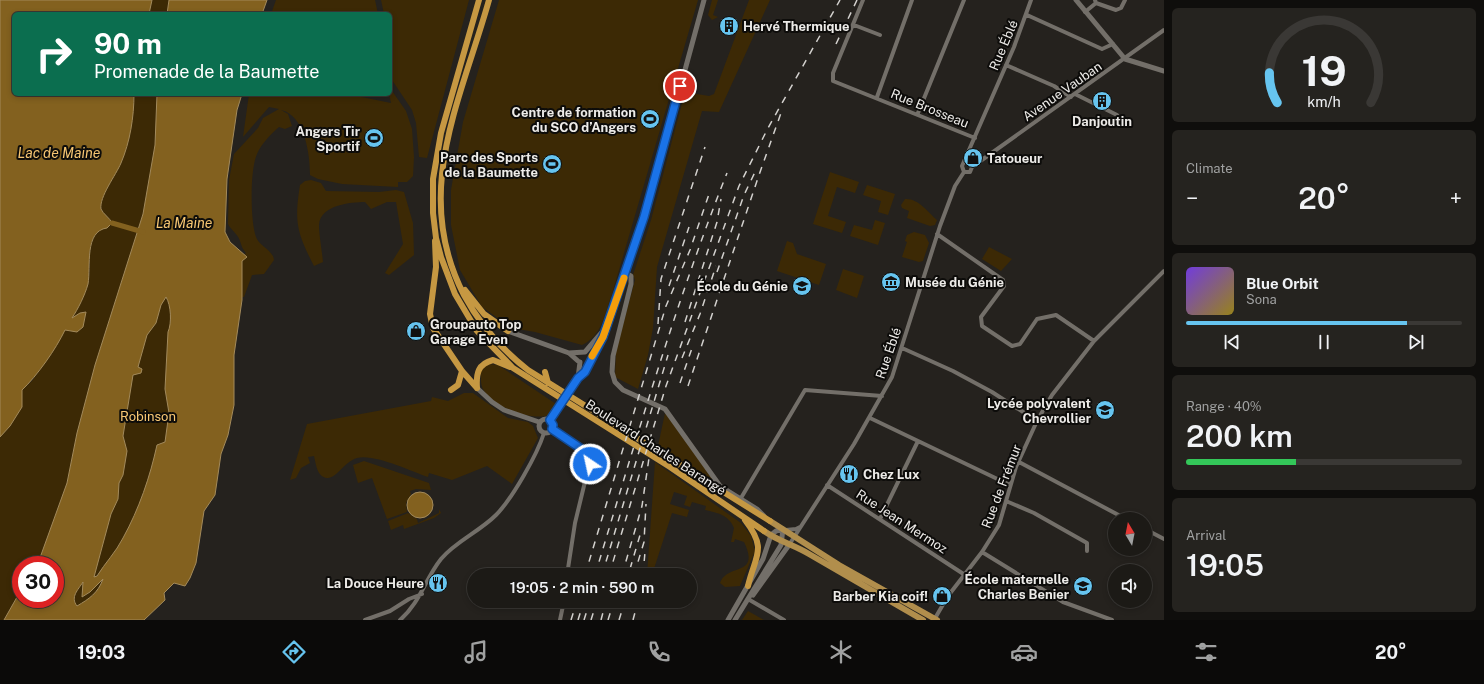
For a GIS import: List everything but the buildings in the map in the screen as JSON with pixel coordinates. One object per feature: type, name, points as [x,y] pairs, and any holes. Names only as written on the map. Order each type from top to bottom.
[{"type":"highway","name":"Boulevard Charles Barangé","points":[[479,0],[441,133],[435,165],[433,191],[436,238],[447,276],[465,312],[489,345],[512,368],[557,392],[770,521]]},
{"type":"highway","name":"Boulevard Charles Barangé","points":[[489,0],[452,123],[441,175],[440,203],[443,234],[453,270],[460,286],[482,325],[500,346],[514,359],[548,383],[557,392]]},
{"type":"highway","points":[[436,238],[434,245],[436,267],[430,314],[433,328],[462,371],[477,388]]},
{"type":"highway","points":[[460,286],[468,293],[484,314],[508,331]]},
{"type":"highway","points":[[477,388],[477,372],[482,364],[493,360],[512,368]]},
{"type":"highway","points":[[451,390],[458,385],[462,371]]},
{"type":"highway","points":[[544,372],[548,383]]},
{"type":"highway","name":"Boulevard Charles Barangé","points":[[576,404],[764,531]]},
{"type":"highway","points":[[740,514],[756,536],[759,548],[758,558],[748,586]]},
{"type":"main road","name":"Boulevard Charles Barangé","points":[[770,521],[839,565],[935,620]]},
{"type":"main road","name":"Boulevard Charles Barangé","points":[[764,531],[770,537],[800,549],[923,620]]},
{"type":"street","points":[[550,420],[578,378],[585,372],[590,358],[603,337],[644,217],[704,0]]},
{"type":"street","points":[[863,0],[854,25],[880,35]]},
{"type":"street","points":[[877,98],[912,0]]},
{"type":"street","points":[[918,113],[964,0]]},
{"type":"street","name":"Rue Éblé","points":[[964,164],[1027,15],[1030,0]]},
{"type":"street","points":[[1076,0],[1125,59],[1164,71]]},
{"type":"street","points":[[1085,12],[1095,1],[1118,10],[1123,6],[1125,0]]},
{"type":"street","points":[[1027,15],[1102,49],[1113,44]]},
{"type":"street","name":"Rue Brosseau","points":[[854,25],[833,73],[833,81],[918,113],[975,138]]},
{"type":"street","name":"Avenue Vauban","points":[[972,167],[1164,30]]},
{"type":"street","points":[[1006,65],[1117,115]]},
{"type":"street","points":[[968,163],[972,167],[969,172],[964,172],[962,168],[964,164],[968,163]]},
{"type":"street","name":"Rue Éblé","points":[[789,544],[870,418],[892,377],[937,234],[955,186],[964,172]]},
{"type":"street","points":[[937,234],[1003,280],[1004,286],[981,317],[982,326],[1012,346],[1016,346],[1020,344],[1037,319],[1056,315],[1094,341]]},
{"type":"street","name":"Rue de Frémur","points":[[935,620],[948,596],[982,552],[999,525],[1010,485],[1019,462],[1037,421],[1052,395],[1094,341],[1164,271]]},
{"type":"street","name":"Boulevard Charles Barangé","points":[[625,273],[631,276],[631,284],[612,356],[612,372],[615,382],[623,390],[665,409],[720,486],[757,509],[770,521]]},
{"type":"street","points":[[508,331],[569,353],[579,362],[588,363]]},
{"type":"street","points":[[578,378],[578,357],[604,331]]},
{"type":"street","points":[[902,348],[953,371],[992,392],[1037,421]]},
{"type":"street","points":[[569,353],[588,353],[590,358]]},
{"type":"street","points":[[477,388],[492,402],[504,410],[539,422],[546,419],[550,420]]},
{"type":"street","points":[[740,498],[805,390],[882,396]]},
{"type":"street","points":[[870,418],[1010,485]]},
{"type":"street","points":[[539,422],[539,429],[544,433],[549,433],[553,425],[550,420]]},
{"type":"street","points":[[552,429],[586,452],[590,461],[575,523],[568,568]]},
{"type":"street","points":[[400,620],[416,603],[437,564],[446,553],[496,515],[528,465],[544,433]]},
{"type":"street","points":[[880,519],[918,441]]},
{"type":"street","points":[[1019,462],[1113,512]]},
{"type":"street","name":"Rue Jean Mermoz","points":[[827,485],[965,575]]},
{"type":"street","points":[[1006,501],[1034,513],[1088,543],[1087,551]]},
{"type":"street","points":[[728,620],[763,559],[770,537],[776,531],[783,529],[792,530],[800,526]]},
{"type":"street","points":[[735,620],[782,542],[783,529]]},
{"type":"street","points":[[1152,533],[1164,539]]},
{"type":"street","points":[[748,599],[758,590],[789,544]]},
{"type":"street","points":[[982,552],[1063,602],[1112,620]]},
{"type":"street","points":[[365,620],[390,611],[409,599],[422,594]]},
{"type":"street","points":[[409,599],[416,603]]},
{"type":"street","points":[[748,599],[784,620]]},
{"type":"street","points":[[560,620],[563,608]]},
{"type":"green space","points":[[152,0],[169,0],[167,12],[149,12]]},
{"type":"green space","points":[[276,0],[375,0],[378,12],[272,12]]},
{"type":"green space","points":[[381,0],[469,0],[427,158],[419,157],[416,123],[412,110],[392,80],[392,12],[384,12]]},
{"type":"green space","name":"Parc des Sports de la Baumette","points":[[499,0],[698,0],[605,316],[594,336],[582,345],[535,332],[512,328],[482,307],[460,270],[451,225],[451,190],[463,122]]},
{"type":"green space","points":[[712,0],[718,0],[713,15],[718,17],[712,20],[708,15]]},
{"type":"green space","points":[[749,0],[770,0],[719,112],[702,111],[657,267],[653,328],[648,355],[638,389],[615,377],[616,351],[635,280],[633,275],[651,220],[685,92],[709,96],[714,94]]},
{"type":"green space","points":[[392,91],[406,111],[412,129],[414,157],[413,176],[407,182],[398,182],[398,187],[342,184],[318,179],[310,175],[309,157],[301,127],[296,119],[289,113],[281,110],[288,114],[292,126],[285,129],[279,127],[261,147],[255,161],[252,182],[252,207],[256,237],[271,253],[274,260],[264,274],[252,275],[244,297],[233,298],[240,257],[246,253],[238,236],[228,224],[229,180],[234,154],[258,128],[263,118],[279,109],[269,107],[243,137],[249,96],[357,96],[391,103],[389,96],[392,96]]},
{"type":"green space","points":[[134,96],[157,96],[155,145],[143,214],[95,365],[77,433],[67,483],[40,556],[12,556],[12,606],[4,620],[0,620],[0,437],[10,426],[22,407],[22,390],[32,381],[53,351],[65,330],[77,332],[83,327],[86,312],[80,313],[71,320],[80,303],[89,280],[90,250],[94,237],[99,230],[111,225],[110,220],[101,210],[101,201],[105,190],[121,163],[127,146],[132,120]]},
{"type":"green space","points":[[830,172],[859,182],[855,193],[837,187],[828,216],[846,222],[842,233],[813,224]]},
{"type":"green space","points":[[311,180],[321,183],[326,191],[379,192],[396,190],[404,192],[413,223],[414,255],[389,275],[385,273],[403,244],[396,202],[387,202],[371,209],[365,202],[352,203],[330,209],[321,218],[319,229],[323,262],[314,266],[304,245],[297,219],[300,185],[305,181]]},
{"type":"green space","points":[[867,185],[895,194],[888,215],[878,212],[881,201],[863,195]]},
{"type":"green space","points":[[905,199],[910,199],[922,206],[937,220],[935,225],[930,226],[907,218],[909,211],[902,208],[901,205]]},
{"type":"green space","points":[[875,220],[885,223],[878,245],[850,236],[854,225],[872,230]]},
{"type":"green space","points":[[914,232],[925,235],[929,243],[923,261],[919,262],[902,257],[907,242],[905,241],[907,235]]},
{"type":"green space","points":[[787,241],[793,243],[797,254],[826,264],[819,285],[777,271]]},
{"type":"green space","points":[[989,247],[1012,259],[1001,271],[982,259]]},
{"type":"green space","points":[[843,269],[864,276],[857,298],[836,290]]},
{"type":"green space","name":"Robinson","points":[[166,296],[170,309],[170,319],[165,389],[169,413],[165,442],[157,445],[143,493],[123,538],[107,562],[96,576],[93,577],[111,514],[118,499],[119,483],[123,475],[127,451],[123,436],[133,374],[138,367],[147,335],[156,323],[161,304]]},
{"type":"green space","points":[[488,364],[498,365],[556,404],[550,415],[524,415],[496,403],[484,391],[481,384],[481,370]]},
{"type":"green space","points":[[464,393],[473,393],[508,418],[528,422],[533,426],[538,438],[512,484],[487,466],[452,480],[429,473],[428,477],[382,460],[364,457],[352,460],[334,476],[327,478],[319,473],[314,456],[308,457],[310,463],[301,468],[296,478],[290,480],[307,424],[431,401],[432,397],[448,401]]},
{"type":"green space","points":[[665,413],[713,479],[711,480],[658,446]]},
{"type":"green space","points":[[364,461],[429,483],[431,490],[416,489],[410,491],[411,494],[406,503],[407,512],[387,519],[372,478],[358,483],[353,465]]},
{"type":"green space","points":[[655,462],[741,523],[751,536],[755,551],[740,586],[725,587],[720,583],[724,577],[746,565],[748,553],[744,542],[735,539],[734,542],[731,542],[734,528],[726,517],[705,510],[706,506],[692,502],[690,507],[684,505],[687,496],[674,492],[670,504],[689,510],[687,517],[672,513],[654,568],[647,568]]},
{"type":"green space","points":[[439,509],[441,513],[434,518],[404,529],[403,525],[391,530],[388,521],[408,513],[417,519],[418,523],[439,513]]},
{"type":"green space","points":[[103,578],[93,595],[77,607],[74,600],[75,596],[77,590],[84,581],[82,591],[83,597]]},
{"type":"green space","points":[[748,611],[764,620],[742,620]]},
{"type":"water","name":"Lac de Maine","points":[[0,0],[152,0],[149,12],[12,12],[12,96],[134,96],[134,103],[127,147],[119,168],[105,192],[101,204],[102,211],[112,223],[95,236],[92,243],[89,260],[88,284],[81,302],[72,318],[80,313],[86,312],[83,327],[77,332],[65,330],[46,362],[22,390],[22,407],[10,426],[0,437]]},
{"type":"water","points":[[169,0],[267,0],[263,12],[167,12]]},
{"type":"water","name":"La Maine","points":[[157,96],[241,96],[237,110],[227,179],[225,232],[230,242],[247,257],[242,261],[242,300],[234,355],[234,405],[228,435],[221,454],[215,495],[204,511],[196,563],[190,578],[185,586],[174,583],[164,593],[165,600],[144,620],[4,620],[12,606],[12,608],[64,608],[64,556],[40,556],[67,483],[77,433],[95,365],[143,214],[155,145]],"holes":[[[166,297],[169,305],[170,319],[165,389],[169,413],[165,442],[157,445],[143,493],[123,538],[97,576],[94,577],[111,514],[118,499],[119,483],[123,475],[127,451],[123,436],[133,375],[141,373],[142,369],[138,367],[147,335],[156,323],[161,305]],[[103,579],[99,588],[93,595],[77,606],[74,600],[77,591],[83,582],[82,597],[90,592]]]},
{"type":"water","points":[[420,492],[429,496],[433,505],[429,514],[420,518],[411,514],[407,505],[411,496]]},
{"type":"waterway","points":[[112,223],[143,232]]},
{"type":"railway","points":[[611,568],[666,386],[739,186],[768,128],[840,0]]},
{"type":"railway","points":[[836,44],[857,0]]},
{"type":"railway","points":[[688,386],[781,113]]},
{"type":"railway","points":[[658,324],[661,279],[705,147]]},
{"type":"railway","points":[[717,272],[744,195],[756,170]]},
{"type":"railway","points":[[597,568],[673,322],[727,173]]},
{"type":"railway","points":[[587,568],[666,306],[690,250],[709,194]]},
{"type":"railway","points":[[685,322],[717,222],[721,199]]},
{"type":"railway","points":[[669,286],[689,227]]},
{"type":"railway","points":[[682,358],[700,314],[716,266]]},
{"type":"railway","points":[[680,383],[692,348]]},
{"type":"railway","points":[[604,568],[668,355]]},
{"type":"railway","points":[[624,568],[642,506],[649,458]]},
{"type":"railway","points":[[636,568],[644,542],[646,504]]},
{"type":"railway","points":[[630,568],[640,535]]},
{"type":"railway","points":[[644,568],[645,552]]},
{"type":"railway","points":[[571,620],[575,608]]},
{"type":"railway","points":[[578,620],[582,608]]},
{"type":"railway","points":[[584,620],[588,608]]},
{"type":"railway","points":[[591,620],[595,608]]},
{"type":"railway","points":[[601,620],[604,608]]},
{"type":"railway","points":[[608,620],[612,608]]},
{"type":"railway","points":[[619,620],[623,608]]},
{"type":"railway","points":[[633,620],[636,608]]},
{"type":"slow traffic","points":[[592,356],[603,337],[624,278]]},
{"type":"place","name":"Hervé Thermique","points":[[729,26]]},
{"type":"place","name":"Danjoutin","points":[[1102,101]]},
{"type":"place","name":"Centre de formation du SCO d’Angers","points":[[650,119]]},
{"type":"place","name":"Angers Tir Sportif","points":[[374,138]]},
{"type":"place","name":"Tatoueur","points":[[973,158]]},
{"type":"place","name":"Parc des Sports de la Baumette","points":[[552,164]]},
{"type":"place","name":"Musée du Génie","points":[[891,282]]},
{"type":"place","name":"École du Génie","points":[[802,286]]},
{"type":"place","name":"Groupauto Top Garage Even","points":[[416,331]]},
{"type":"place","name":"Lycée polyvalent Chevrollier","points":[[1105,410]]},
{"type":"place","name":"Chez Lux","points":[[849,474]]},
{"type":"place","name":"La Douce Heure","points":[[438,583]]},
{"type":"place","name":"École maternelle Charles Benier","points":[[1083,586]]},
{"type":"place","name":"Barber Kia coif!","points":[[942,596]]},
{"type":"route","points":[[590,464],[589,456],[586,452],[552,429],[553,425],[550,420],[555,416],[578,378],[585,372],[590,358],[603,337],[644,217],[680,86]]}]
